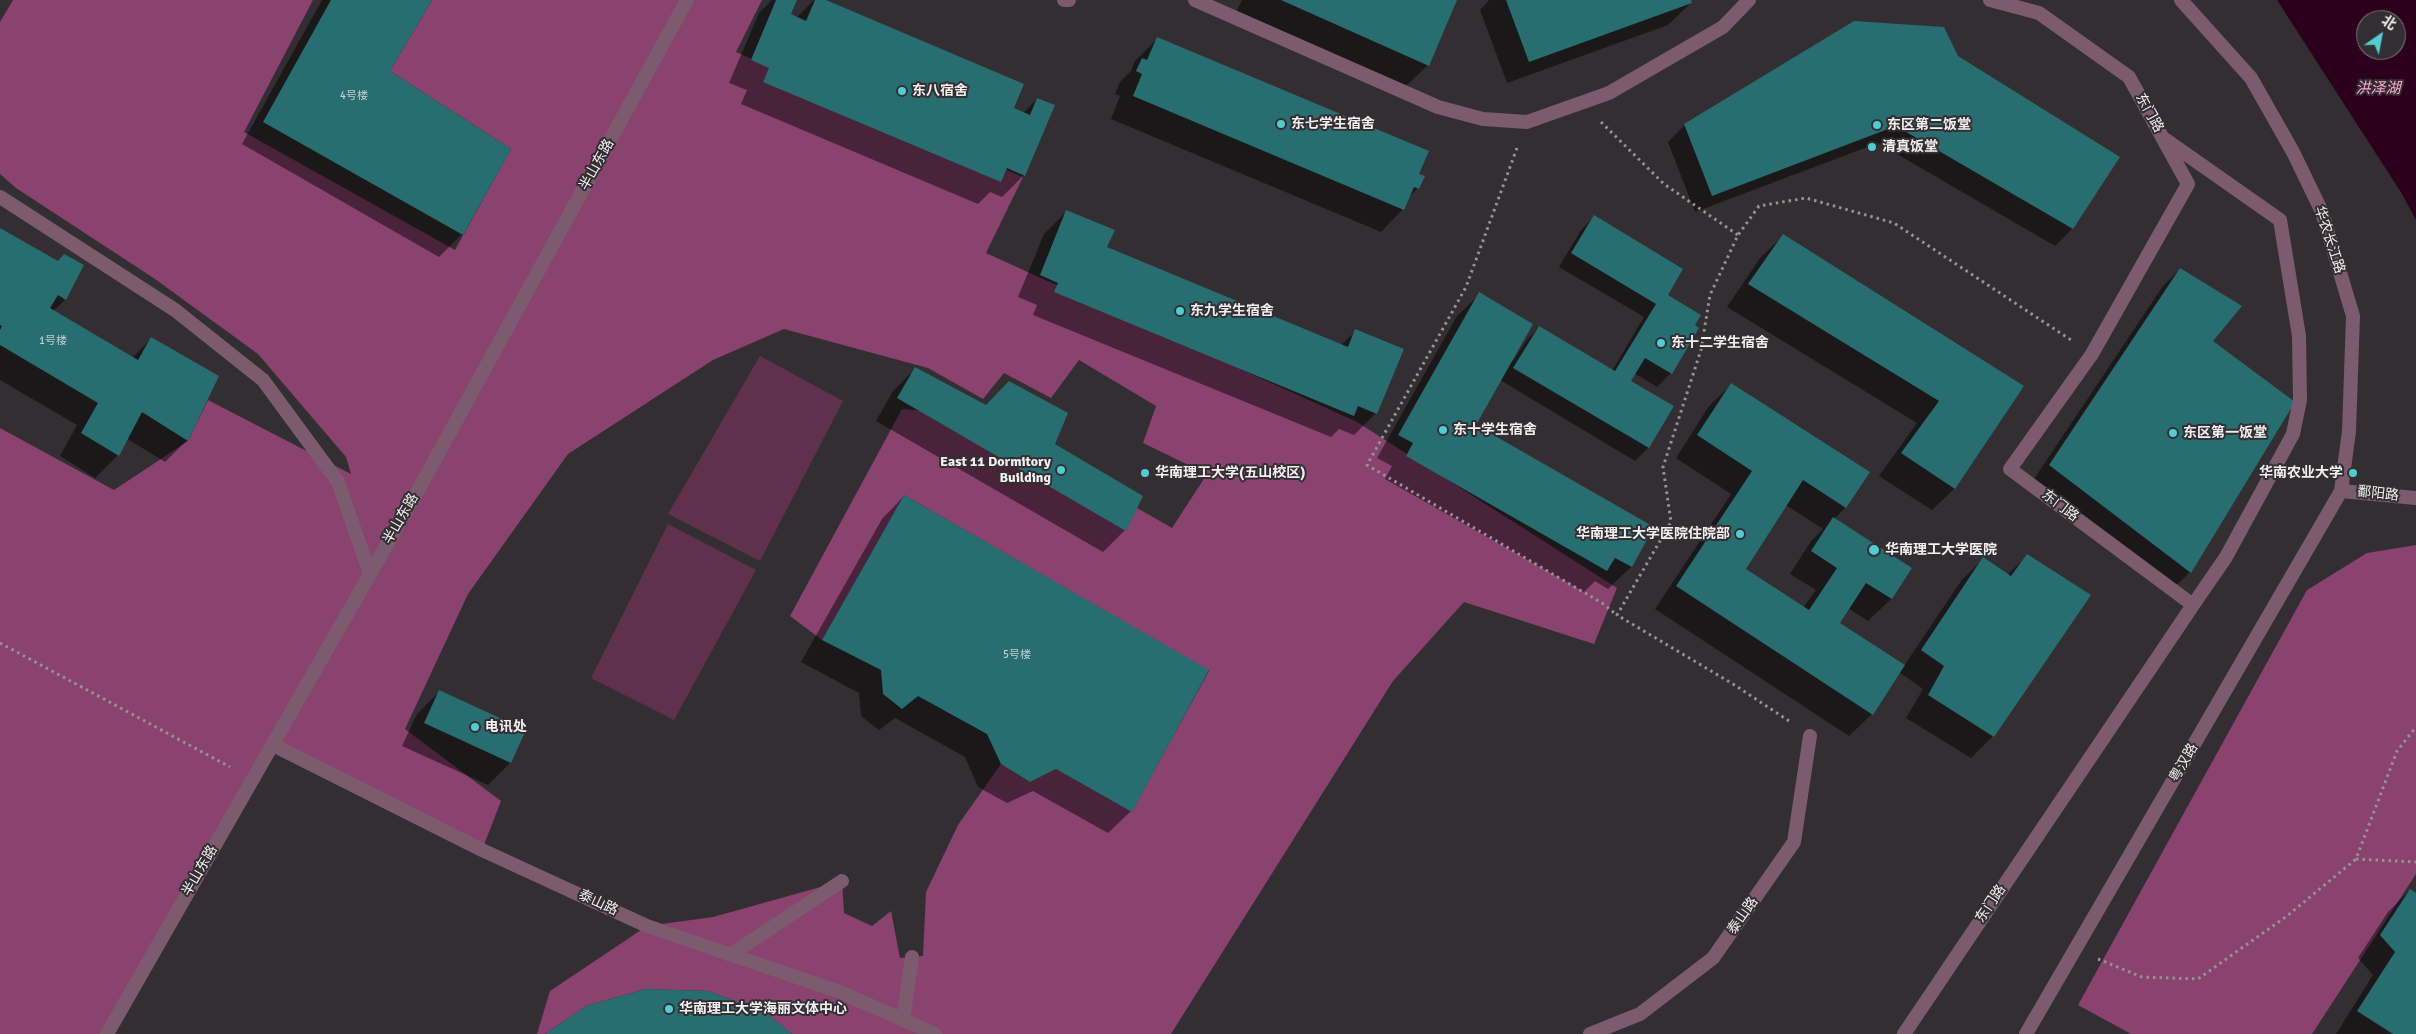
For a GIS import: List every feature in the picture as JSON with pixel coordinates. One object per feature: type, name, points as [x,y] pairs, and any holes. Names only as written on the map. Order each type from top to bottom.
[{"type":"street","name":"半山东路","points":[[107,1034],[370,574],[687,0]]},
{"type":"street","points":[[1064,0],[1069,0]]},
{"type":"street","points":[[1195,0],[1438,107],[1483,120],[1527,122],[1609,94],[1723,27],[1749,0]]},
{"type":"street","name":"东门路","points":[[1904,1034],[2193,605],[2010,469],[2092,354],[2188,184],[2129,77],[2039,14],[1990,0]]},
{"type":"street","name":"华农长江路","points":[[2181,0],[2251,78],[2293,152],[2322,212],[2353,316],[2350,431],[2341,490]]},
{"type":"street","points":[[2163,138],[2280,220],[2299,336],[2300,400],[2293,434],[2226,557],[2193,605]]},
{"type":"street","points":[[0,197],[175,310],[263,380],[338,482],[370,574]]},
{"type":"street","name":"鄱阳路","points":[[2341,490],[2416,498]]},
{"type":"street","name":"粤汉路","points":[[2026,1034],[2341,490]]},
{"type":"street","name":"泰山路","points":[[1590,1034],[1640,1014],[1713,958],[1794,842],[1810,736]]},
{"type":"street","name":"泰山路","points":[[272,745],[482,850],[647,926],[840,992],[935,1034]]},
{"type":"street","points":[[730,954],[842,881]]},
{"type":"street","points":[[903,1020],[912,957]]},
{"type":"path","points":[[1581,103],[1664,184],[1738,235]]},
{"type":"path","points":[[1527,122],[1466,287],[1367,465],[1602,603],[1618,615],[1733,684],[1810,736]]},
{"type":"path","points":[[1618,615],[1671,522],[1663,466],[1701,350],[1710,295],[1738,235],[1759,206],[1806,198],[1894,223],[2092,354]]},
{"type":"path","points":[[0,643],[253,779]]},
{"type":"path","points":[[2075,950],[2142,977],[2198,979],[2287,916],[2356,859],[2397,751],[2416,727]]},
{"type":"path","points":[[2356,859],[2416,862]]},
{"type":"shaded area","points":[[13,0],[313,0],[244,132],[455,250],[511,149],[390,71],[432,0],[762,0],[736,52],[1023,177],[986,253],[1357,422],[1617,588],[1594,644],[1464,602],[1393,681],[1171,1034],[792,1034],[766,1013],[708,991],[646,989],[586,1006],[545,1034],[537,1034],[550,991],[647,926],[713,917],[842,881],[844,913],[872,926],[891,911],[900,958],[923,956],[926,892],[958,825],[1001,764],[1030,782],[1056,769],[1132,811],[1209,671],[904,495],[822,640],[790,616],[902,409],[975,415],[1172,528],[1207,474],[1143,443],[1156,406],[1079,360],[1051,398],[1004,373],[983,399],[928,368],[784,329],[713,360],[568,454],[468,594],[405,729],[501,801],[482,850],[273,745],[107,1034],[0,1034],[0,428],[114,490],[188,441],[208,400],[351,474],[346,457],[258,354],[155,279],[16,188],[0,174],[0,22]]},
{"type":"shaded area","points":[[760,356],[843,401],[760,561],[668,514]]},
{"type":"shaded area","points":[[668,524],[756,570],[674,720],[591,678]]},
{"type":"shaded area","points":[[2416,545],[2416,874],[2312,1034],[2131,1034],[2078,1005],[2307,590],[2367,553]]},
{"type":"water","name":"洪泽湖","points":[[2277,0],[2416,0],[2416,220],[2402,194]]},
{"type":"building","points":[[331,0],[432,0],[390,71],[511,149],[463,235],[263,122]]},
{"type":"building","name":"东八宿舍","points":[[776,0],[797,0],[791,14],[806,21],[815,0],[826,0],[1024,84],[1014,108],[1030,115],[1037,98],[1055,105],[1025,176],[1007,168],[1001,182],[763,82],[769,68],[751,60]]},
{"type":"building","points":[[1281,0],[1457,0],[1429,66]]},
{"type":"building","points":[[1506,0],[1691,0],[1692,3],[1529,62]]},
{"type":"building","name":"东区第二饭堂","points":[[1854,21],[1944,27],[1958,56],[2120,157],[2073,229],[1896,126],[1712,196],[1684,124]]},
{"type":"building","name":"东七学生宿舍","points":[[1157,37],[1429,151],[1419,174],[1425,176],[1419,189],[1414,187],[1404,210],[1133,96],[1142,74],[1136,71],[1142,58],[1147,60]]},
{"type":"building","name":"东九学生宿舍","points":[[1066,210],[1115,230],[1107,247],[1348,347],[1355,329],[1404,349],[1377,414],[1358,406],[1354,416],[1054,292],[1058,283],[1040,275]]},
{"type":"building","name":"东十二学生宿舍","points":[[1594,215],[1683,269],[1668,295],[1701,315],[1695,325],[1699,328],[1672,374],[1645,358],[1631,381],[1674,406],[1649,448],[1513,368],[1539,326],[1615,371],[1656,304],[1571,253]]},
{"type":"building","points":[[0,228],[58,261],[64,254],[84,265],[66,300],[58,295],[50,308],[138,360],[151,337],[219,376],[188,441],[142,412],[119,456],[81,433],[98,403],[0,345],[0,330],[2,326],[0,325]]},
{"type":"building","points":[[1783,234],[2024,386],[1955,489],[1901,453],[1939,401],[1748,284]]},
{"type":"building","name":"东区第一饭堂","points":[[2180,268],[2242,306],[2213,341],[2295,402],[2191,573],[2049,465]]},
{"type":"building","name":"东十学生宿舍","points":[[1479,292],[1533,324],[1476,425],[1654,527],[1632,567],[1615,558],[1607,571],[1406,456],[1413,443],[1398,435]]},
{"type":"building","name":"East 11 Dormitory Building","points":[[915,367],[986,405],[1009,381],[1068,413],[1055,444],[1143,496],[1126,531],[897,398]]},
{"type":"building","name":"华南理工大学医院住院部","points":[[1731,383],[1870,472],[1846,508],[1803,480],[1746,569],[1809,610],[1837,568],[1811,551],[1833,517],[1912,568],[1892,599],[1866,583],[1840,623],[1905,665],[1873,715],[1676,586],[1752,471],[1697,435]]},
{"type":"building","points":[[904,495],[1209,670],[1132,812],[1056,769],[1030,782],[1001,764],[987,734],[918,696],[902,709],[883,694],[881,670],[822,640]]},
{"type":"building","points":[[2027,554],[2091,595],[1994,737],[1928,695],[1944,666],[1921,650],[1983,557],[2011,576]]},
{"type":"building","name":"电讯处","points":[[439,690],[526,730],[511,763],[424,723]]},
{"type":"building","points":[[2410,889],[2416,893],[2416,1034],[2393,1034],[2357,1011],[2395,952],[2380,935]]},
{"type":"building","name":"华南理工大学海丽文体中心","points":[[646,989],[708,991],[766,1013],[792,1034],[545,1034],[586,1006]]},
{"type":"place","name":"东八宿舍","points":[[902,91]]},
{"type":"place","name":"东七学生宿舍","points":[[1281,124]]},
{"type":"place","name":"东区第二饭堂","points":[[1877,125]]},
{"type":"place","name":"清真饭堂","points":[[1872,147]]},
{"type":"place","name":"东九学生宿舍","points":[[1180,311]]},
{"type":"place","name":"东十二学生宿舍","points":[[1661,343]]},
{"type":"place","name":"东十学生宿舍","points":[[1443,430]]},
{"type":"place","name":"东区第一饭堂","points":[[2173,433]]},
{"type":"place","name":"East 11 Dormitory Building","points":[[1061,470]]},
{"type":"place","name":"华南理工大学(五山校区)","points":[[1145,473]]},
{"type":"place","name":"华南农业大学","points":[[2353,473]]},
{"type":"place","name":"华南理工大学医院住院部","points":[[1740,534]]},
{"type":"place","name":"华南理工大学医院","points":[[1874,550]]},
{"type":"place","name":"电讯处","points":[[475,727]]},
{"type":"place","name":"华南理工大学海丽文体中心","points":[[669,1009]]}]
